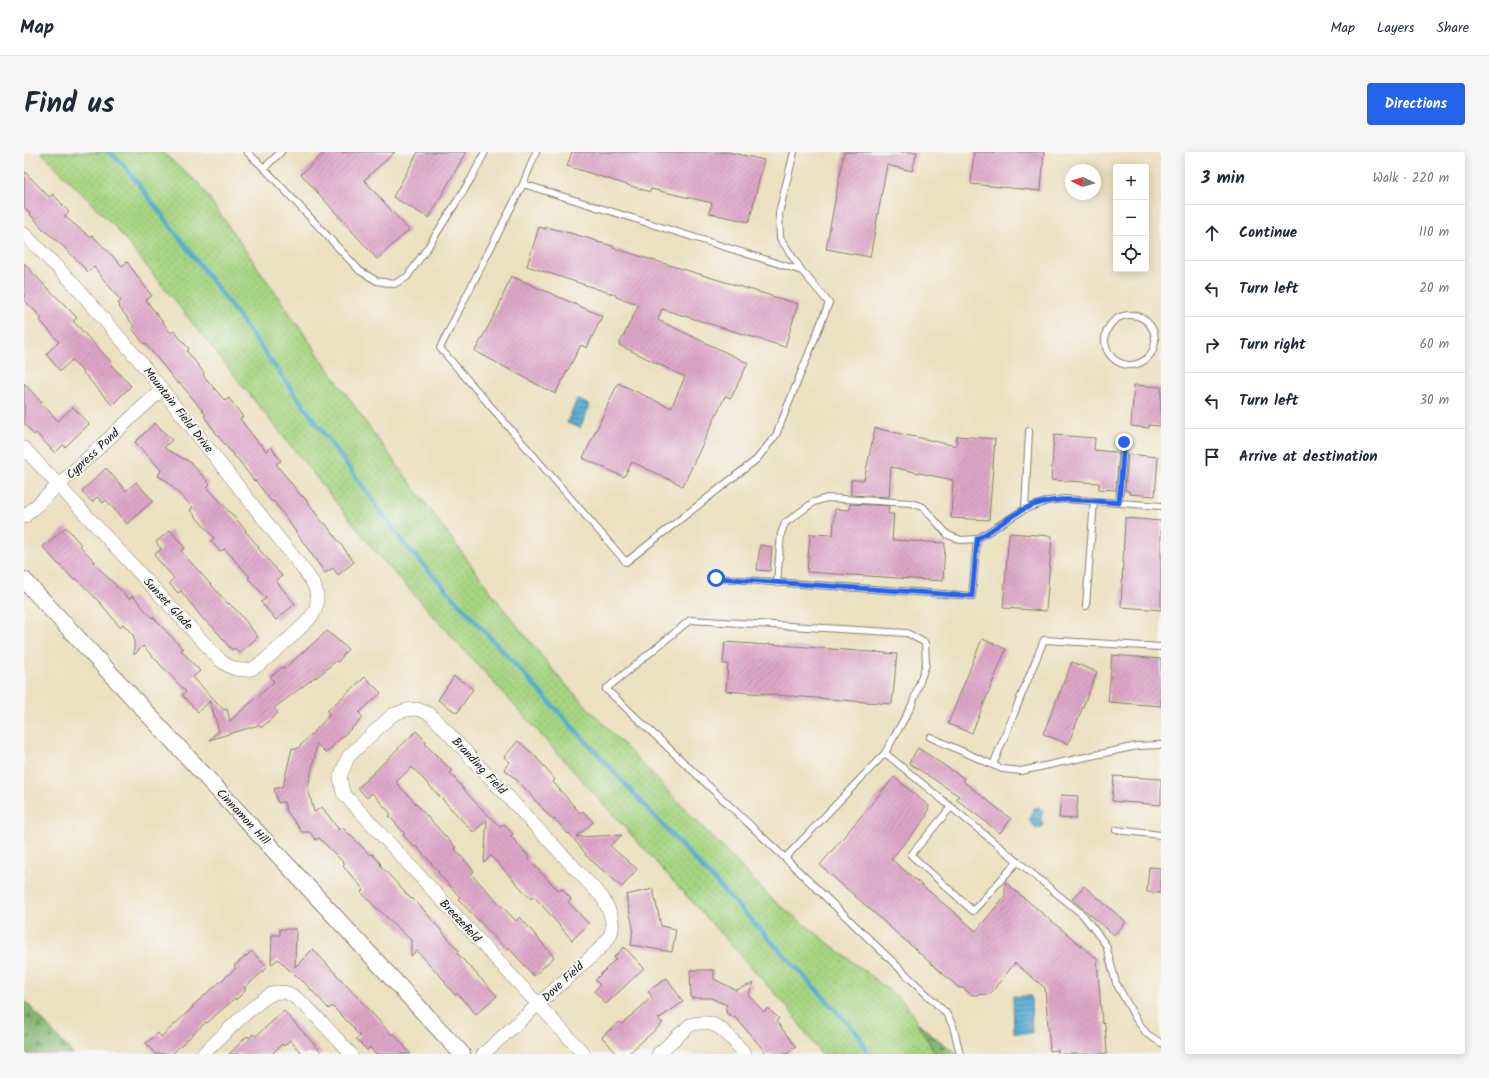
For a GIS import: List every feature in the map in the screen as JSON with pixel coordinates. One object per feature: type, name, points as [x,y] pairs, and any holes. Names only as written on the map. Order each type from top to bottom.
[{"type":"street","name":"Mountain Field Drive","points":[[24,234],[71,281],[138,359],[303,569],[314,584],[318,598]]},
{"type":"street","name":"Cypress Pond","points":[[24,516],[161,390]]},
{"type":"street","name":"Sunset Glade","points":[[24,448],[220,660],[228,666],[244,671],[253,669],[263,662],[314,614],[318,598]]},
{"type":"street","name":"Cinnamon Hill","points":[[24,580],[462,1054]]},
{"type":"street","name":"Branding Field","points":[[341,785],[340,777],[348,757],[392,715],[406,710],[417,709],[430,714],[602,897],[611,917]]},
{"type":"street","name":"Breezefield","points":[[341,785],[343,793],[584,1054]]},
{"type":"street","name":"Dove Field","points":[[483,1054],[598,950],[609,937],[612,925],[611,917]]},
{"type":"street","points":[[203,1054],[255,1006],[277,992],[287,993],[294,996],[351,1054]]},
{"type":"street","points":[[658,1054],[690,1025],[707,1022],[726,1032],[745,1054]]},
{"type":"lane","points":[[247,152],[264,168],[360,271],[377,281],[394,284],[407,277],[428,247],[471,179],[485,152]]},
{"type":"lane","points":[[264,168],[281,152]]},
{"type":"lane","points":[[536,152],[523,184],[440,348],[626,562],[757,459],[776,435],[829,303],[802,271],[780,238],[779,212],[794,152]]},
{"type":"lane","points":[[523,184],[802,271]]},
{"type":"lane","points":[[1132,315],[1139,317],[1146,322],[1151,328],[1158,343],[1145,359],[1137,364],[1128,365],[1119,363],[1112,358],[1107,351],[1105,343],[1109,326],[1115,320],[1123,316],[1132,315]]},
{"type":"lane","points":[[1024,509],[1029,431]]},
{"type":"lane","points":[[1119,503],[1124,442]]},
{"type":"lane","points":[[777,582],[782,534],[785,523],[814,502],[827,498],[911,503],[923,508],[948,535],[961,540],[977,539],[1024,509],[1048,501],[1065,499],[1161,506]]},
{"type":"lane","points":[[1086,606],[1094,501]]},
{"type":"lane","points":[[716,578],[972,596],[977,539]]},
{"type":"lane","points":[[785,858],[885,753],[912,705],[926,664],[925,643],[907,633],[690,620],[606,689],[946,1012],[953,1026],[960,1054]]},
{"type":"lane","points":[[993,765],[1044,640],[1161,647]]},
{"type":"lane","points":[[930,737],[1002,769],[1021,771],[1137,746],[1161,744]]},
{"type":"lane","points":[[885,753],[1083,915],[1106,945],[1116,983],[1136,1019],[1147,1034],[1161,1043]]},
{"type":"lane","points":[[951,807],[911,855],[973,911],[1017,862]]},
{"type":"lane","points":[[1116,830],[1161,834]]},
{"type":"green space","points":[[41,152],[162,152],[200,185],[369,427],[502,607],[562,681],[772,899],[905,1003],[936,1054],[821,1054],[788,1008],[380,557],[117,229]]},
{"type":"green space","points":[[24,1000],[73,1054],[24,1054]]},
{"type":"green space","points":[[916,1021],[938,1040],[958,1054],[936,1054]]},
{"type":"water","points":[[577,399],[590,405],[580,428],[567,423]]},
{"type":"water","points":[[1038,807],[1043,811],[1041,819],[1043,825],[1040,829],[1035,827],[1029,821],[1033,809]]},
{"type":"water","points":[[1013,996],[1031,996],[1032,1033],[1014,1033]]},
{"type":"building","points":[[325,152],[395,152],[364,180],[409,230],[377,259],[301,174]]},
{"type":"building","points":[[418,152],[466,152],[429,218],[393,197]]},
{"type":"building","points":[[572,152],[728,152],[764,160],[749,222],[709,213],[712,203],[651,189],[650,192],[567,166]]},
{"type":"building","points":[[844,152],[917,152],[912,171],[887,165],[870,257],[826,249]]},
{"type":"building","points":[[974,152],[1044,152],[1041,191],[971,184]]},
{"type":"building","points":[[24,171],[49,197],[53,194],[69,212],[64,216],[90,237],[92,235],[122,266],[127,262],[152,296],[146,300],[171,333],[174,331],[189,349],[187,351],[204,373],[203,375],[225,401],[229,398],[243,417],[240,419],[260,445],[261,444],[266,451],[271,447],[281,461],[276,464],[323,523],[325,523],[354,562],[338,575],[333,568],[325,573],[274,501],[272,502],[218,436],[204,416],[206,415],[180,383],[178,384],[145,343],[144,344],[132,328],[134,326],[119,307],[120,306],[118,303],[121,301],[94,267],[88,272],[65,248],[42,228],[24,207]]},
{"type":"building","points":[[539,227],[546,229],[546,227],[574,234],[613,246],[613,248],[798,304],[785,347],[662,309],[658,320],[748,363],[731,398],[725,396],[683,486],[632,462],[624,477],[583,458],[618,383],[671,408],[685,377],[619,345],[639,304],[527,266]]},
{"type":"building","points":[[24,263],[77,318],[73,321],[113,364],[111,365],[131,386],[112,405],[72,360],[60,371],[46,354],[59,342],[40,320],[42,318],[24,300]]},
{"type":"building","points":[[511,276],[602,316],[587,348],[581,345],[555,394],[475,351],[498,308]]},
{"type":"building","points":[[24,383],[58,421],[73,407],[89,424],[65,447],[63,445],[55,453],[36,433],[34,435],[24,423]]},
{"type":"building","points":[[1134,385],[1161,387],[1161,426],[1149,425],[1149,428],[1131,426]]},
{"type":"building","points":[[155,423],[172,440],[164,448],[190,462],[210,484],[207,487],[246,530],[245,531],[259,547],[258,548],[282,576],[276,581],[295,604],[276,620],[261,602],[266,598],[248,578],[250,577],[225,549],[220,551],[211,541],[214,538],[190,510],[193,508],[167,481],[158,476],[161,470],[135,442]]},
{"type":"building","points":[[875,428],[956,446],[957,436],[995,439],[989,520],[951,518],[953,480],[891,467],[889,497],[851,495],[851,480],[864,480]]},
{"type":"building","points":[[1054,435],[1095,438],[1094,450],[1115,452],[1119,454],[1116,490],[1099,489],[1099,483],[1051,480]]},
{"type":"building","points":[[1128,454],[1158,457],[1155,496],[1129,494],[1129,491],[1125,490]]},
{"type":"building","points":[[106,468],[126,491],[136,482],[153,501],[127,524],[106,500],[103,503],[97,497],[92,502],[82,491]]},
{"type":"building","points":[[850,504],[889,506],[888,514],[894,514],[892,540],[945,543],[943,581],[807,572],[810,534],[833,535],[835,509],[850,510]]},
{"type":"building","points":[[1125,518],[1161,521],[1161,610],[1121,607]]},
{"type":"building","points":[[66,527],[81,545],[80,546],[95,562],[94,563],[129,599],[133,596],[152,618],[153,617],[183,649],[181,650],[200,671],[193,677],[224,710],[227,709],[230,721],[274,682],[270,677],[283,667],[284,669],[327,631],[348,649],[338,662],[336,661],[316,678],[315,677],[274,708],[278,713],[261,728],[259,725],[209,740],[219,731],[210,701],[198,712],[182,695],[186,692],[143,646],[134,655],[134,636],[123,624],[120,627],[102,605],[76,578],[74,580],[43,547]]},
{"type":"building","points":[[170,530],[185,548],[181,551],[228,604],[229,603],[240,614],[258,637],[239,653],[235,648],[232,650],[213,627],[202,618],[181,591],[178,593],[169,583],[174,578],[154,555],[161,549],[156,542]]},
{"type":"building","points":[[1009,533],[1052,536],[1046,611],[1003,608]]},
{"type":"building","points":[[760,545],[772,547],[770,571],[757,570]]},
{"type":"building","points":[[982,639],[1006,649],[972,733],[948,724]]},
{"type":"building","points":[[725,642],[897,654],[892,704],[726,691],[728,664],[723,664]]},
{"type":"building","points":[[1112,655],[1161,659],[1161,706],[1108,702]]},
{"type":"building","points":[[1072,662],[1097,672],[1068,744],[1043,734]]},
{"type":"building","points":[[454,676],[473,689],[457,713],[438,700]]},
{"type":"building","points":[[365,677],[381,693],[359,713],[363,718],[326,753],[317,744],[308,788],[314,812],[322,807],[339,830],[342,827],[370,855],[372,854],[411,899],[412,898],[422,908],[459,951],[457,953],[497,996],[476,1014],[457,993],[455,995],[445,983],[446,982],[417,951],[411,956],[411,940],[361,892],[364,890],[343,866],[345,864],[319,838],[316,840],[310,832],[302,832],[286,810],[284,802],[278,803],[274,789],[283,786],[292,748],[297,749],[330,715],[327,711]]},
{"type":"building","points":[[416,731],[427,742],[425,744],[452,771],[450,773],[473,800],[500,827],[504,824],[513,834],[511,836],[530,858],[528,859],[559,891],[562,889],[571,899],[568,902],[589,924],[572,940],[534,896],[531,899],[491,856],[484,863],[487,820],[473,832],[412,767],[396,782],[456,848],[455,849],[474,871],[471,874],[516,921],[520,917],[554,957],[534,976],[508,947],[506,949],[458,899],[460,897],[416,846],[414,847],[403,835],[405,834],[389,816],[391,814],[372,793],[367,798],[358,788]]},
{"type":"building","points":[[518,741],[536,757],[555,780],[553,782],[580,813],[583,811],[593,822],[576,837],[622,835],[610,846],[637,869],[622,887],[585,855],[586,854],[569,833],[568,834],[555,819],[553,820],[519,782],[504,769],[510,762],[504,757]]},
{"type":"building","points":[[918,748],[965,779],[963,781],[1011,819],[1000,833],[956,799],[959,796],[909,763]]},
{"type":"building","points":[[1114,776],[1161,779],[1161,805],[1112,801]]},
{"type":"building","points":[[894,777],[929,806],[926,818],[891,859],[976,931],[1005,896],[1005,882],[1097,959],[1102,1023],[1105,1024],[1107,1054],[1058,1054],[1058,1050],[1050,1051],[1045,988],[1015,963],[990,994],[972,995],[963,988],[959,988],[820,865]]},
{"type":"building","points":[[1061,795],[1078,796],[1076,819],[1059,818]]},
{"type":"building","points":[[1149,867],[1161,868],[1161,893],[1147,892]]},
{"type":"building","points":[[1084,886],[1126,922],[1114,935],[1072,899]]},
{"type":"building","points":[[653,889],[661,926],[676,929],[672,952],[631,945],[633,928],[626,895]]},
{"type":"building","points":[[280,929],[296,929],[295,967],[313,949],[392,1035],[394,1034],[411,1054],[375,1054],[370,1047],[367,1050],[356,1039],[360,1036],[354,1030],[355,1029],[332,1006],[329,1009],[303,981],[302,982],[295,974],[295,976],[278,959],[271,965],[272,935],[280,935]]},
{"type":"building","points":[[624,947],[644,968],[606,1004],[594,991],[600,985],[595,980],[616,959],[614,957]]},
{"type":"building","points":[[252,951],[267,968],[244,988],[246,990],[236,1000],[235,998],[207,1023],[206,1022],[172,1054],[155,1054],[146,1043],[158,1033],[161,1037],[193,1007],[192,1006],[236,968],[234,966]]},
{"type":"building","points":[[690,970],[714,970],[714,979],[736,990],[754,983],[748,995],[764,1012],[768,1008],[779,1019],[776,1021],[796,1047],[787,1054],[767,1054],[737,1019],[726,1013],[727,1010],[725,1009],[727,1005],[711,998],[691,998]]},
{"type":"building","points":[[667,978],[683,1002],[658,1019],[663,1023],[628,1054],[617,1054],[602,1037],[619,1022],[622,1024],[652,997],[648,991]]},
{"type":"building","points":[[284,1011],[323,1054],[302,1054],[290,1040],[284,1046],[282,1044],[272,1054],[229,1054],[247,1036],[249,1038],[253,1034],[256,1036]]},
{"type":"waterway","points":[[109,152],[124,165],[222,294],[407,547],[682,846],[859,1035],[868,1054]]},
{"type":"route","points":[[716,578],[972,596],[977,539],[992,531],[1024,509],[1048,501],[1065,499],[1119,503],[1124,442]]}]
